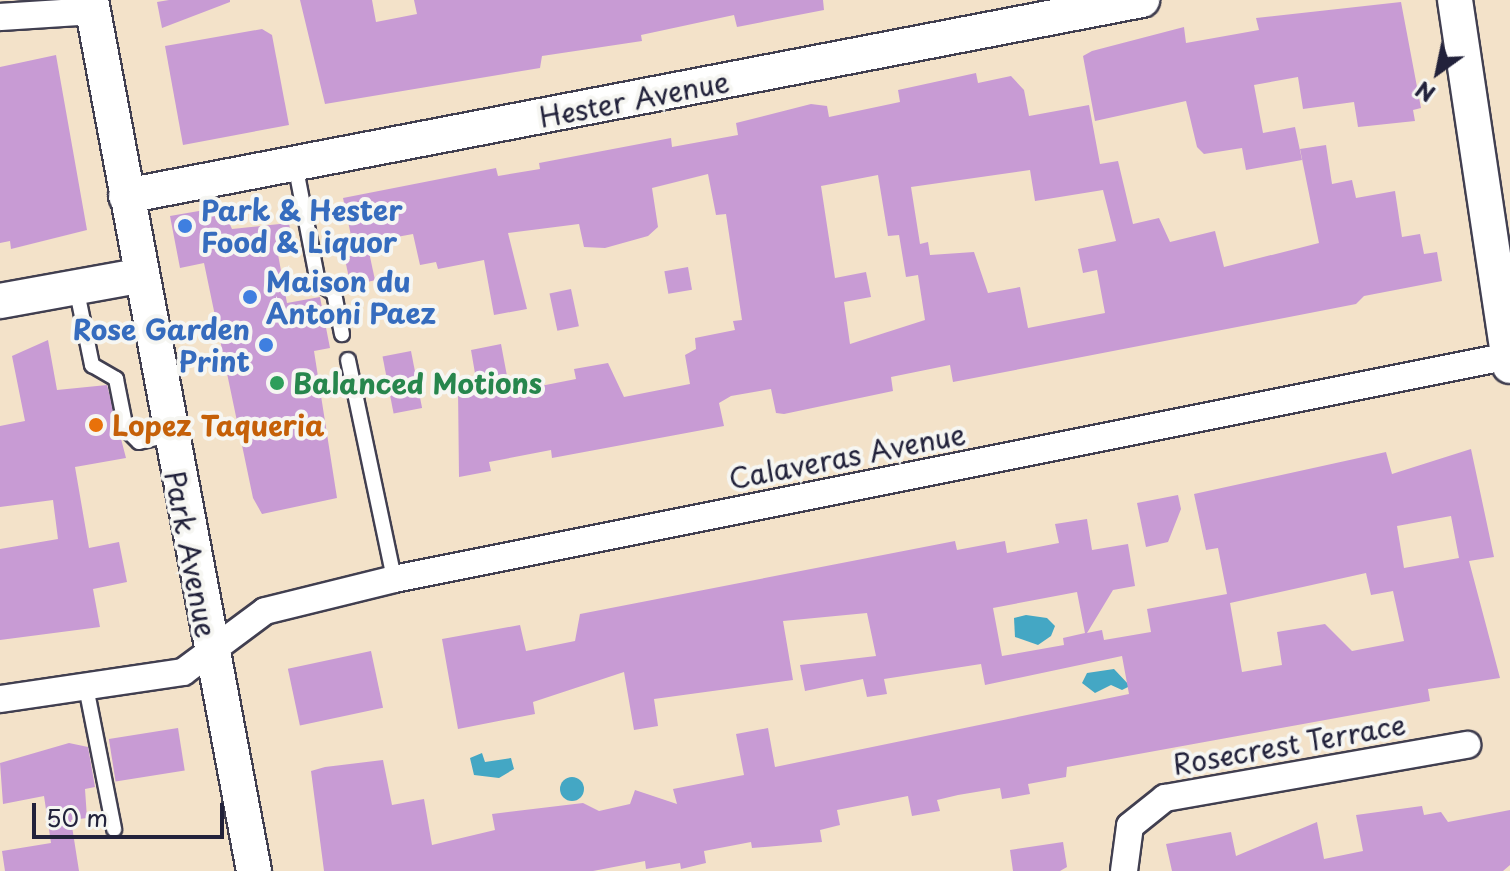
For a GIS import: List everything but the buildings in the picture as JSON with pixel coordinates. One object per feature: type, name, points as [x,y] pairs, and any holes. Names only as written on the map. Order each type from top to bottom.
[{"type":"street","name":"Hester Avenue","points":[[126,196],[1142,0]]},
{"type":"street","points":[[1455,0],[1509,361]]},
{"type":"street","points":[[0,17],[92,6]]},
{"type":"street","name":"Park Avenue","points":[[92,6],[138,276],[254,871]]},
{"type":"street","points":[[0,301],[138,276]]},
{"type":"street","name":"Calaveras Avenue","points":[[0,699],[183,672],[209,649],[265,611],[394,579],[1509,361]]},
{"type":"street","name":"Rosecrest Terrace","points":[[1124,871],[1130,826],[1165,798],[1467,745]]},
{"type":"lane","points":[[295,164],[318,282],[334,293],[342,334]]},
{"type":"lane","points":[[76,287],[92,365],[116,379],[126,429],[139,442],[169,435]]},
{"type":"lane","points":[[348,360],[394,579]]},
{"type":"lane","points":[[86,687],[114,829]]},
{"type":"water","points":[[1026,615],[1047,618],[1055,626],[1051,636],[1038,645],[1015,637],[1014,618]]},
{"type":"water","points":[[1114,669],[1130,686],[1122,690],[1111,685],[1095,693],[1082,683],[1087,673]]},
{"type":"water","points":[[482,753],[485,762],[511,758],[514,769],[499,778],[474,775],[470,758]]},
{"type":"water","points":[[572,777],[583,784],[584,789],[577,800],[572,801],[561,794],[560,789],[567,778]]},
{"type":"place","name":"Park & Hester Food & Liquor","points":[[185,226]]},
{"type":"place","name":"Maison du Antoni Paez","points":[[250,297]]},
{"type":"place","name":"Rose Garden Print","points":[[266,345]]},
{"type":"place","name":"Balanced Motions","points":[[277,383]]},
{"type":"place","name":"Lopez Taqueria","points":[[96,425]]}]
